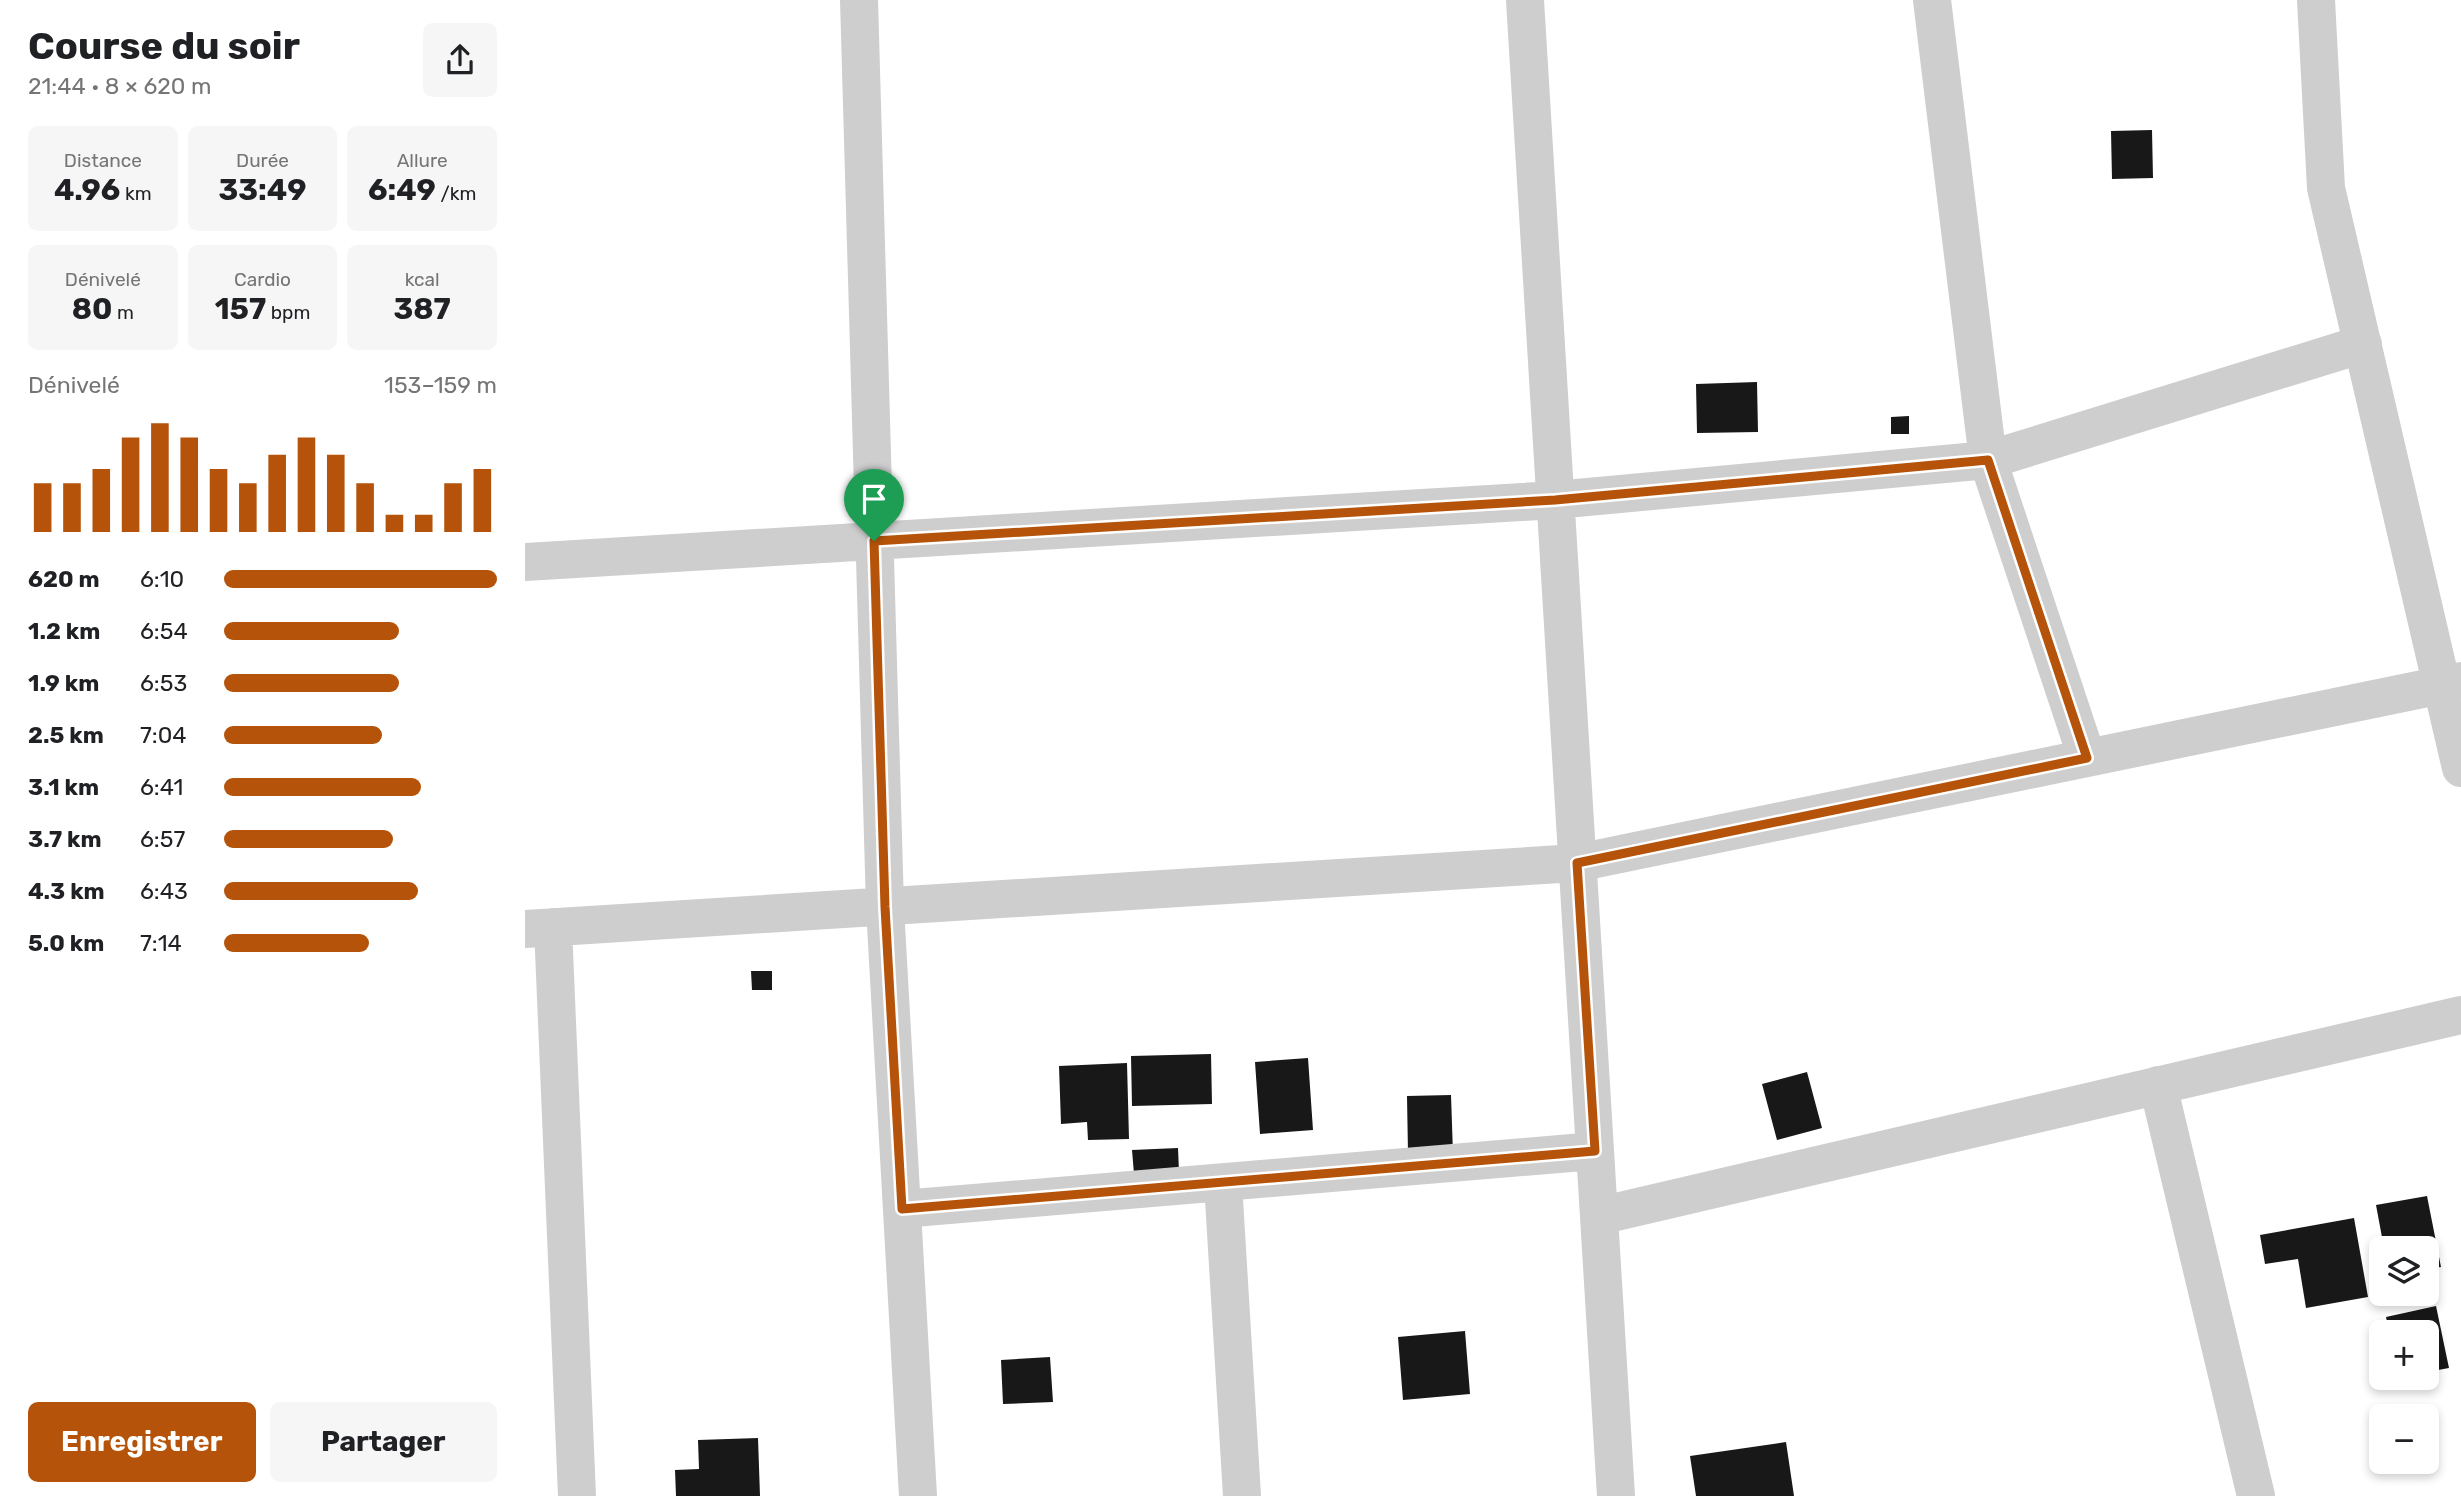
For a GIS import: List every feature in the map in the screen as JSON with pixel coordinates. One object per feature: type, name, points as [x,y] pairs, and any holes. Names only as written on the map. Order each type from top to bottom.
[{"type":"street","points":[[859,0],[885,907],[918,1496]]},
{"type":"street","points":[[1525,0],[1616,1496]]},
{"type":"street","points":[[1932,0],[1988,460],[2087,758]]},
{"type":"street","points":[[2316,0],[2326,188],[2363,344],[2451,683],[2461,768]]},
{"type":"street","points":[[525,562],[1555,500],[1988,460],[2363,344]]},
{"type":"street","points":[[577,1496],[539,928],[1577,863],[2451,683]]},
{"type":"street","points":[[1599,1216],[2461,1015]]},
{"type":"street","points":[[2158,1086],[2256,1496]]},
{"type":"street","points":[[902,1209],[1595,1151]]},
{"type":"street","points":[[1223,1183],[1242,1496]]},
{"type":"building","points":[[2152,130],[2153,178],[2112,179],[2111,131]]},
{"type":"building","points":[[1757,382],[1758,432],[1697,433],[1696,384]]},
{"type":"building","points":[[1909,416],[1909,434],[1891,434],[1891,417]]},
{"type":"building","points":[[751,971],[772,971],[772,990],[752,990]]},
{"type":"building","points":[[1211,1054],[1212,1104],[1132,1106],[1131,1056]]},
{"type":"building","points":[[1308,1058],[1313,1130],[1260,1134],[1255,1062]]},
{"type":"building","points":[[1127,1063],[1129,1139],[1088,1140],[1087,1122],[1061,1124],[1059,1066]]},
{"type":"building","points":[[1807,1072],[1822,1128],[1777,1140],[1762,1084]]},
{"type":"building","points":[[1451,1095],[1453,1154],[1408,1154],[1407,1096]]},
{"type":"building","points":[[1178,1148],[1179,1172],[1134,1174],[1132,1150]]},
{"type":"building","points":[[2427,1196],[2435,1236],[2382,1236],[2376,1205]]},
{"type":"building","points":[[2354,1218],[2368,1297],[2306,1308],[2298,1259],[2265,1264],[2260,1235]]},
{"type":"building","points":[[2436,1306],[2439,1320],[2387,1320],[2386,1317]]},
{"type":"building","points":[[2439,1320],[2449,1368],[2439,1370]]},
{"type":"building","points":[[1465,1331],[1470,1394],[1403,1400],[1398,1337]]},
{"type":"building","points":[[1050,1357],[1053,1402],[1003,1404],[1001,1360]]},
{"type":"building","points":[[758,1438],[760,1496],[676,1496],[675,1470],[699,1469],[698,1440]]},
{"type":"building","points":[[1786,1442],[1794,1496],[1696,1496],[1690,1456]]},
{"type":"route","points":[[1988,460],[2087,758],[1577,863],[1595,1151],[902,1209],[885,907],[874,541],[1555,500],[1988,460]]}]
